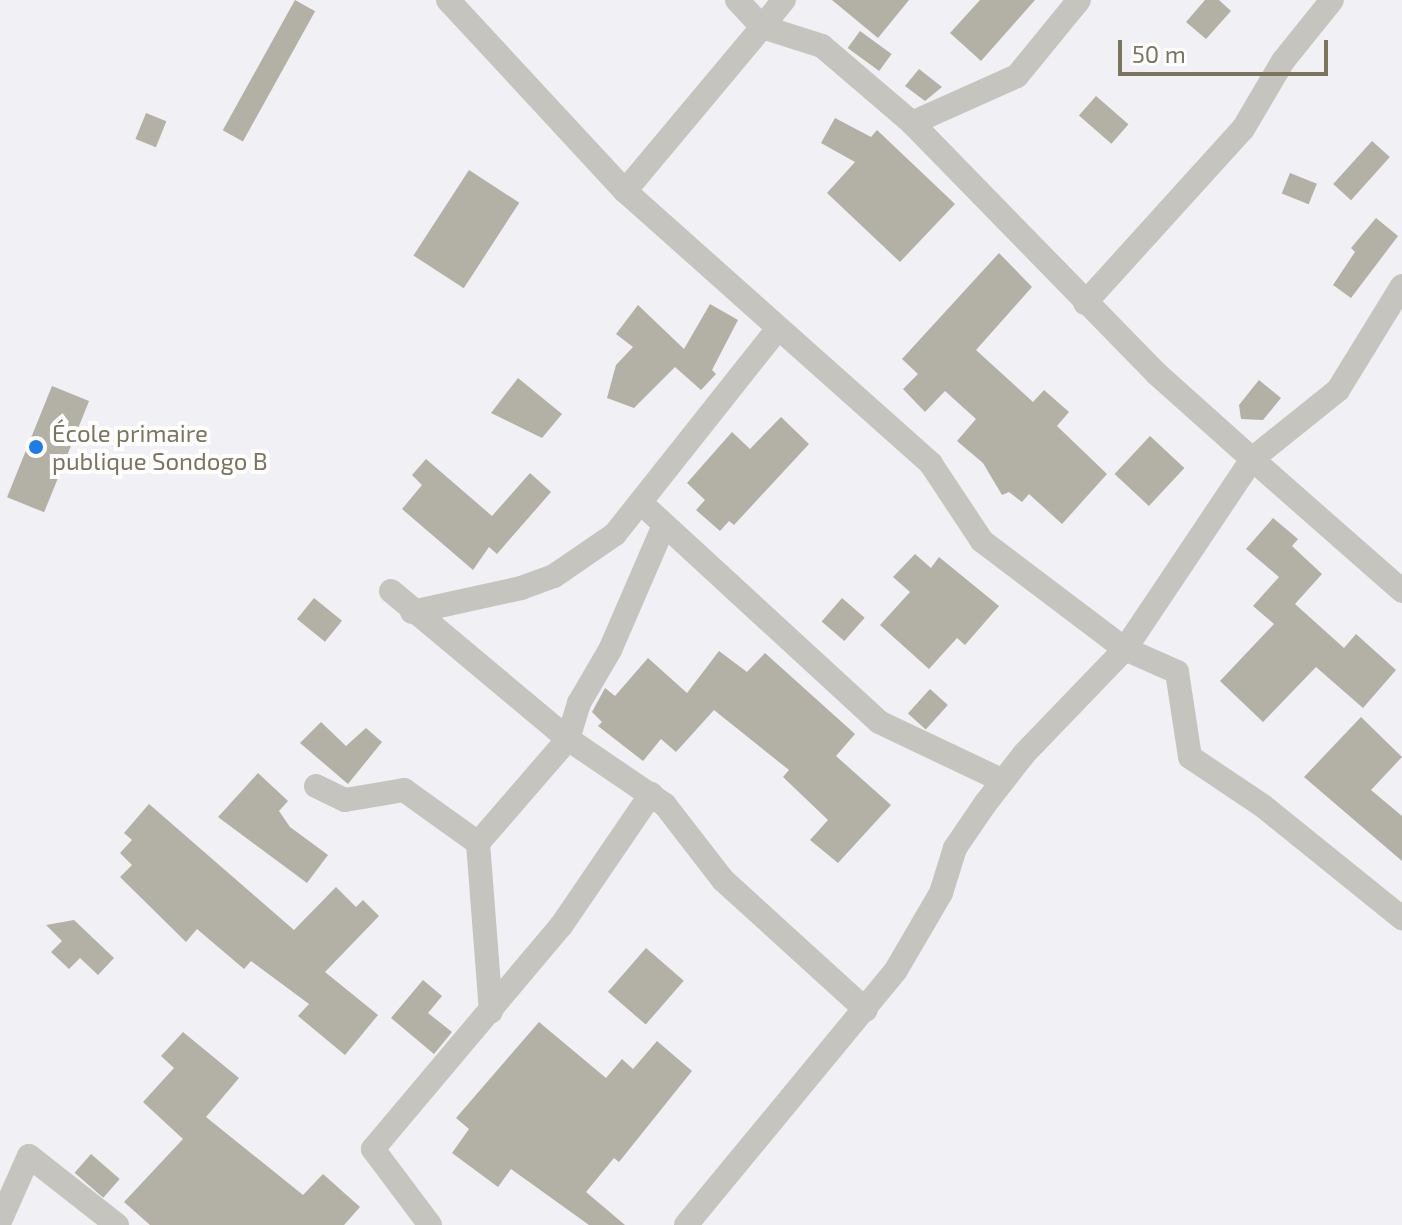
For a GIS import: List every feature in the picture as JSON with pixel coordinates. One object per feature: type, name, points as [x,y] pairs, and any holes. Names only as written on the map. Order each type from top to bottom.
[{"type":"street","points":[[448,0],[625,191],[776,331],[931,464],[982,541],[1125,649],[1177,672],[1190,757],[1402,918]]},
{"type":"street","points":[[737,0],[762,27],[822,46],[912,123],[1085,303],[1252,459],[1402,591]]},
{"type":"street","points":[[625,191],[784,0]]},
{"type":"street","points":[[912,123],[1017,76],[1079,0]]},
{"type":"street","points":[[1085,303],[1243,129],[1283,61],[1332,0]]},
{"type":"street","points":[[686,1225],[866,1010],[941,893],[955,848],[1003,781],[1125,649],[1252,459],[1338,390],[1402,286]]},
{"type":"street","points":[[412,612],[554,576],[615,534],[776,331]]},
{"type":"street","points":[[641,503],[879,722],[1003,781]]},
{"type":"street","points":[[491,1012],[478,843],[568,739],[579,703],[610,650],[664,525]]},
{"type":"street","points":[[391,591],[412,612],[568,739],[651,794],[747,904],[866,1010]]},
{"type":"street","points":[[316,786],[345,800],[404,790],[478,843]]},
{"type":"street","points":[[430,1225],[373,1149],[561,926],[651,794]]},
{"type":"street","points":[[2,1213],[29,1156],[117,1225]]},
{"type":"building","points":[[295,0],[315,11],[243,141],[223,130]]},
{"type":"building","points":[[832,0],[909,0],[878,38]]},
{"type":"building","points":[[980,0],[1035,0],[981,61],[950,33]]},
{"type":"building","points":[[1205,0],[1219,0],[1231,11],[1206,39],[1186,22]]},
{"type":"building","points":[[860,31],[892,54],[879,71],[848,48]]},
{"type":"building","points":[[919,69],[942,87],[925,101],[905,86]]},
{"type":"building","points":[[1096,96],[1128,124],[1111,144],[1079,116]]},
{"type":"building","points":[[146,113],[166,121],[156,147],[136,139]]},
{"type":"building","points":[[835,118],[871,137],[877,130],[955,204],[900,262],[827,193],[855,162],[821,143]]},
{"type":"building","points":[[1372,141],[1390,157],[1351,200],[1333,184]]},
{"type":"building","points":[[469,170],[519,203],[464,288],[413,256]]},
{"type":"building","points":[[1290,173],[1317,184],[1309,204],[1282,193]]},
{"type":"building","points":[[1376,218],[1398,236],[1351,298],[1333,285],[1355,252],[1351,248]]},
{"type":"building","points":[[999,253],[1032,287],[976,350],[1033,402],[1044,390],[1069,412],[1057,426],[1107,474],[1062,524],[1029,494],[1022,502],[1009,492],[1002,495],[983,463],[957,441],[976,419],[945,391],[925,412],[903,389],[918,374],[902,359]]},
{"type":"building","points":[[710,304],[738,320],[712,370],[716,374],[701,390],[675,367],[634,408],[607,398],[616,365],[633,347],[616,334],[638,305],[684,349]]},
{"type":"building","points":[[518,378],[562,414],[542,438],[491,413]]},
{"type":"building","points":[[1259,380],[1281,398],[1263,420],[1241,419],[1239,405]]},
{"type":"building","points":[[52,386],[89,401],[44,512],[7,497]]},
{"type":"building","points":[[781,417],[809,444],[734,525],[729,521],[720,531],[696,510],[705,500],[687,483],[732,432],[750,449]]},
{"type":"building","points":[[1150,436],[1184,468],[1149,506],[1115,474]]},
{"type":"building","points":[[426,459],[492,516],[530,473],[551,492],[497,554],[489,547],[473,570],[402,509],[422,485],[412,475]]},
{"type":"building","points":[[1273,518],[1298,539],[1292,546],[1322,574],[1295,604],[1344,648],[1356,634],[1396,670],[1363,708],[1316,667],[1263,722],[1220,681],[1274,624],[1253,606],[1279,577],[1246,549]]},
{"type":"building","points":[[915,554],[931,568],[939,557],[999,606],[965,645],[957,638],[929,669],[880,625],[910,592],[893,577]]},
{"type":"building","points":[[314,598],[342,621],[325,642],[297,619]]},
{"type":"building","points":[[842,598],[865,618],[844,641],[822,621]]},
{"type":"building","points":[[719,651],[747,672],[765,653],[855,734],[836,756],[891,805],[838,863],[810,840],[828,820],[783,777],[789,770],[714,710],[676,752],[661,739],[643,761],[598,726],[602,722],[592,712],[605,688],[615,696],[648,658],[687,693]]},
{"type":"building","points":[[930,689],[948,705],[926,730],[908,714]]},
{"type":"building","points":[[1361,717],[1402,757],[1371,790],[1402,816],[1402,861],[1304,777]]},
{"type":"building","points":[[321,722],[346,746],[366,728],[382,742],[348,784],[300,743]]},
{"type":"building","points":[[258,773],[288,801],[279,811],[290,827],[328,855],[307,883],[218,817]]},
{"type":"building","points":[[149,804],[294,930],[336,887],[356,907],[363,900],[379,916],[325,972],[378,1015],[345,1055],[298,1016],[309,1004],[251,961],[244,969],[197,929],[186,942],[120,877],[132,865],[120,853],[132,840],[124,833]]},
{"type":"building","points":[[74,920],[114,958],[98,975],[80,958],[69,969],[51,952],[62,941],[46,925]]},
{"type":"building","points":[[646,948],[684,981],[646,1025],[608,992]]},
{"type":"building","points":[[423,980],[442,996],[428,1013],[452,1032],[434,1054],[391,1018]]},
{"type":"building","points":[[539,1022],[606,1078],[622,1059],[633,1069],[657,1041],[692,1071],[619,1162],[614,1158],[586,1192],[625,1225],[589,1225],[511,1169],[498,1187],[452,1153],[469,1129],[456,1118]]},
{"type":"building","points":[[183,1032],[239,1078],[206,1117],[303,1195],[323,1174],[360,1207],[344,1225],[150,1225],[124,1202],[183,1139],[143,1102],[174,1068],[161,1056]]},
{"type":"building","points":[[91,1154],[120,1179],[103,1198],[75,1173]]},
{"type":"place","name":"École primaire publique Sondogo B","points":[[36,447]]}]
